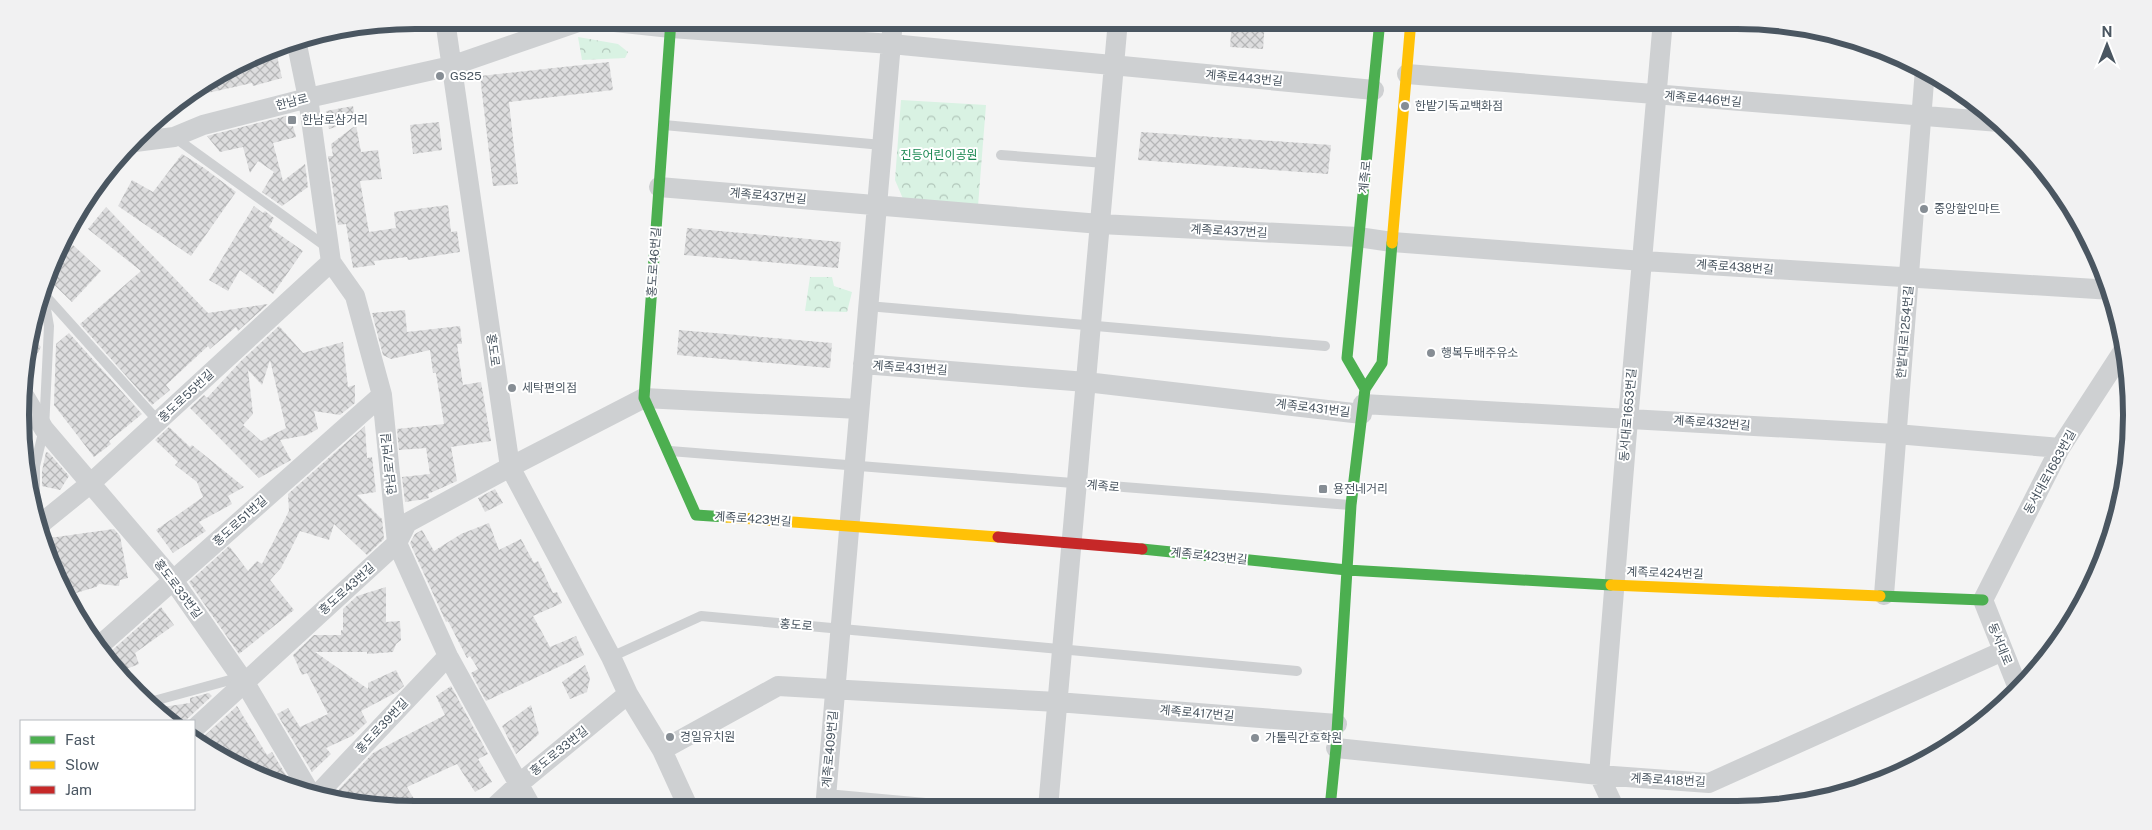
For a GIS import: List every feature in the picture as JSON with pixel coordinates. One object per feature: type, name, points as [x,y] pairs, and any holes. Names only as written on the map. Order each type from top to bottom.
[{"type":"street","name":"홍도로","points":[[446,29],[510,466],[611,657],[628,694],[662,750],[685,801]]},
{"type":"street","points":[[451,66],[558,29]]},
{"type":"street","name":"홍도로46번길","points":[[644,398],[671,29]]},
{"type":"street","name":"계족로443번길","points":[[726,29],[1374,90]]},
{"type":"street","points":[[877,205],[892,29]]},
{"type":"street","points":[[1049,801],[1117,29]]},
{"type":"street","name":"계족로","points":[[1363,402],[1347,358],[1379,29]]},
{"type":"street","points":[[1331,801],[1336,748],[1351,505],[1363,402],[1382,362],[1410,29]]},
{"type":"street","name":"동서대로1653번길","points":[[1611,801],[1600,775],[1627,418],[1643,261],[1662,29]]},
{"type":"street","name":"한남로7번길","points":[[297,47],[308,98],[330,255],[355,296],[382,395],[397,543],[448,656],[520,782],[529,801]]},
{"type":"street","name":"한남로","points":[[146,139],[174,137],[203,125],[308,98],[451,66]]},
{"type":"street","name":"계족로446번길","points":[[1407,74],[1656,96],[1987,121]]},
{"type":"street","name":"한밭대로1254번길","points":[[1884,595],[1924,77]]},
{"type":"street","name":"계족로437번길","points":[[659,187],[1100,224],[1358,237]]},
{"type":"street","name":"계족로431번길","points":[[877,205],[863,364],[1363,402]]},
{"type":"street","name":"계족로438번길","points":[[1358,237],[1392,242],[1643,261],[2102,289]]},
{"type":"street","name":"홍도로55번길","points":[[44,521],[91,483],[158,421],[330,255]]},
{"type":"street","name":"동서대로1683번길","points":[[1983,600],[2060,448],[2119,358]]},
{"type":"street","points":[[835,689],[863,364]]},
{"type":"street","name":"홍도로51번길","points":[[103,642],[382,395]]},
{"type":"street","points":[[510,466],[644,398],[859,409]]},
{"type":"street","name":"계족로423번길","points":[[644,398],[696,515],[1071,542],[1347,570]]},
{"type":"street","name":"계족로432번길","points":[[1363,402],[1896,434],[2060,448]]},
{"type":"street","name":"홍도로33번길","points":[[29,406],[44,429],[174,580],[243,680],[307,786]]},
{"type":"street","name":"홍도로43번길","points":[[195,728],[243,680],[397,543],[407,523],[510,466]]},
{"type":"street","name":"계족로424번길","points":[[1347,570],[1983,600]]},
{"type":"street","name":"동서대로","points":[[1983,600],[2016,682]]},
{"type":"street","name":"계족로418번길","points":[[1336,748],[1600,775],[1708,783],[2003,651]]},
{"type":"street","name":"홍도로39번길","points":[[321,789],[448,656]]},
{"type":"street","name":"계족로417번길","points":[[662,750],[778,686],[1057,702],[1337,724]]},
{"type":"street","name":"계족로409번길","points":[[825,801],[835,689]]},
{"type":"street","name":"홍도로33번길","points":[[500,801],[520,782],[628,694]]},
{"type":"lane","points":[[664,125],[882,145]]},
{"type":"lane","points":[[174,137],[330,255]]},
{"type":"lane","points":[[1000,155],[1105,163]]},
{"type":"lane","points":[[47,296],[158,421]]},
{"type":"lane","points":[[35,486],[35,466],[44,429],[49,326],[45,305]]},
{"type":"lane","points":[[868,306],[1325,346]]},
{"type":"lane","points":[[668,451],[854,466]]},
{"type":"lane","name":"계족로","points":[[854,466],[1351,505]]},
{"type":"lane","name":"홍도로","points":[[611,657],[701,616],[840,629]]},
{"type":"lane","points":[[840,629],[1297,671]]},
{"type":"lane","points":[[155,701],[243,680]]},
{"type":"green space","points":[[578,37],[618,44],[628,52],[625,58],[582,60]]},
{"type":"green space","name":"진등어린이공원","points":[[901,100],[986,105],[978,206],[904,201],[895,180]]},
{"type":"green space","points":[[810,277],[832,277],[834,286],[852,292],[847,312],[805,311]]},
{"type":"building","points":[[1231,29],[1264,29],[1263,49],[1230,47]]},
{"type":"building","points":[[277,54],[282,78],[253,86],[252,83],[199,95],[222,80]]},
{"type":"building","points":[[609,62],[613,90],[509,102],[518,184],[493,186],[480,76]]},
{"type":"building","points":[[353,106],[356,121],[329,129],[326,111]]},
{"type":"building","points":[[290,115],[296,137],[273,143],[283,181],[305,164],[308,187],[282,206],[262,192],[274,172],[258,161],[250,173],[243,147],[220,152],[207,136]]},
{"type":"building","points":[[439,122],[442,150],[413,154],[410,125]]},
{"type":"building","points":[[356,125],[361,152],[378,150],[382,179],[360,181],[369,232],[396,228],[394,212],[448,205],[451,232],[457,231],[460,252],[408,260],[407,257],[374,261],[375,265],[353,268],[346,224],[338,225],[328,156],[333,156],[331,144]]},
{"type":"building","points":[[1141,132],[1331,145],[1328,174],[1138,160]]},
{"type":"building","points":[[182,154],[236,192],[191,256],[118,206],[132,180],[153,192]]},
{"type":"building","points":[[254,206],[274,218],[269,227],[303,251],[273,294],[240,270],[228,291],[209,280]]},
{"type":"building","points":[[106,207],[208,313],[268,304],[238,331],[236,327],[210,349],[208,346],[166,385],[170,390],[152,405],[80,324],[141,271],[88,229]]},
{"type":"building","points":[[687,228],[841,242],[838,268],[684,255]]},
{"type":"building","points":[[73,245],[101,271],[72,302],[52,283],[57,269],[66,260],[63,257]]},
{"type":"building","points":[[405,310],[407,332],[460,326],[462,344],[457,344],[463,385],[481,382],[491,441],[451,447],[457,481],[428,494],[429,498],[405,502],[402,477],[430,474],[426,448],[399,450],[397,429],[444,424],[436,373],[433,373],[430,350],[391,359],[383,355],[372,313]]},
{"type":"building","points":[[279,326],[303,353],[343,342],[348,387],[355,385],[355,403],[340,415],[314,411],[318,429],[307,435],[280,440],[291,460],[259,478],[190,408],[204,395],[207,398],[241,361]],"holes":[[[270,360],[286,428],[261,441],[243,425],[253,414],[248,370],[262,385]]]},
{"type":"building","points":[[679,330],[832,343],[830,368],[677,355]]},
{"type":"building","points":[[69,333],[142,414],[109,441],[111,444],[94,457],[54,405],[56,344]]},
{"type":"building","points":[[36,341],[41,347],[33,361]]},
{"type":"building","points":[[365,426],[367,458],[372,457],[376,492],[357,495],[382,519],[384,539],[367,555],[334,524],[329,540],[300,531],[281,568],[270,580],[294,610],[239,654],[189,582],[229,546],[248,571],[257,561],[262,564],[289,511],[288,494]]},
{"type":"building","points":[[169,427],[190,447],[192,445],[244,487],[228,496],[232,504],[199,522],[206,531],[173,553],[156,530],[203,497],[197,482],[175,465],[178,462],[155,440]]},
{"type":"building","points":[[46,452],[69,476],[60,490],[42,486],[42,471]]},
{"type":"building","points":[[495,489],[503,503],[485,512],[478,498]]},
{"type":"building","points":[[489,523],[499,550],[521,539],[534,563],[538,561],[553,593],[557,592],[562,603],[533,616],[550,647],[576,636],[584,655],[486,701],[471,673],[478,669],[470,656],[467,658],[448,621],[446,622],[410,543],[415,534],[422,530],[434,551],[461,534]]},
{"type":"building","points":[[114,529],[120,536],[128,578],[120,580],[119,586],[99,584],[96,587],[73,594],[49,538]]},
{"type":"building","points":[[386,587],[386,622],[400,621],[401,640],[396,644],[393,652],[367,654],[367,652],[315,652],[368,689],[368,683],[396,670],[404,686],[397,692],[361,711],[367,722],[352,736],[326,748],[331,754],[312,772],[277,714],[288,708],[300,727],[328,714],[307,673],[302,675],[293,655],[314,635],[341,635],[341,630],[343,630],[343,609],[357,596]]},
{"type":"building","points":[[161,607],[174,625],[135,653],[139,664],[125,670],[110,652]]},
{"type":"building","points":[[585,665],[590,678],[587,692],[570,699],[562,682]]},
{"type":"building","points":[[451,686],[488,754],[478,759],[492,782],[475,792],[457,764],[407,787],[414,799],[412,801],[365,798],[336,793],[373,753],[445,715],[436,696]]},
{"type":"building","points":[[209,693],[212,696],[186,720],[179,720],[162,707],[190,703],[190,698]]},
{"type":"building","points":[[531,705],[539,734],[516,754],[502,726]]},
{"type":"building","points":[[237,706],[267,755],[272,752],[289,780],[244,761],[202,738]]},
{"type":"traffic: fast","points":[[670,29],[644,398],[696,515],[726,517]]},
{"type":"traffic: fast","points":[[1365,389],[1347,358],[1379,29]]},
{"type":"traffic: fast","points":[[1331,801],[1336,748],[1351,505],[1365,389],[1382,363],[1392,243]]},
{"type":"traffic: fast","points":[[1142,549],[1347,570],[1611,585]]},
{"type":"traffic: fast","points":[[1880,596],[1983,600]]},
{"type":"traffic: slow","points":[[1392,243],[1410,29]]},
{"type":"traffic: slow","points":[[726,517],[998,537]]},
{"type":"traffic: slow","points":[[1611,585],[1880,596]]},
{"type":"traffic: jam","points":[[998,537],[1142,549]]},
{"type":"place","name":"GS25","points":[[440,76]]},
{"type":"place","name":"한밭기독교백화점","points":[[1405,106]]},
{"type":"place","name":"한남로삼거리","points":[[292,120]]},
{"type":"place","name":"중앙할인마트","points":[[1924,209]]},
{"type":"place","name":"행복두배주유소","points":[[1431,353]]},
{"type":"place","name":"세탁편의점","points":[[512,388]]},
{"type":"place","name":"용전네거리","points":[[1323,489]]},
{"type":"place","name":"경일유치원","points":[[670,737]]},
{"type":"place","name":"가톨릭간호학원","points":[[1255,738]]}]
